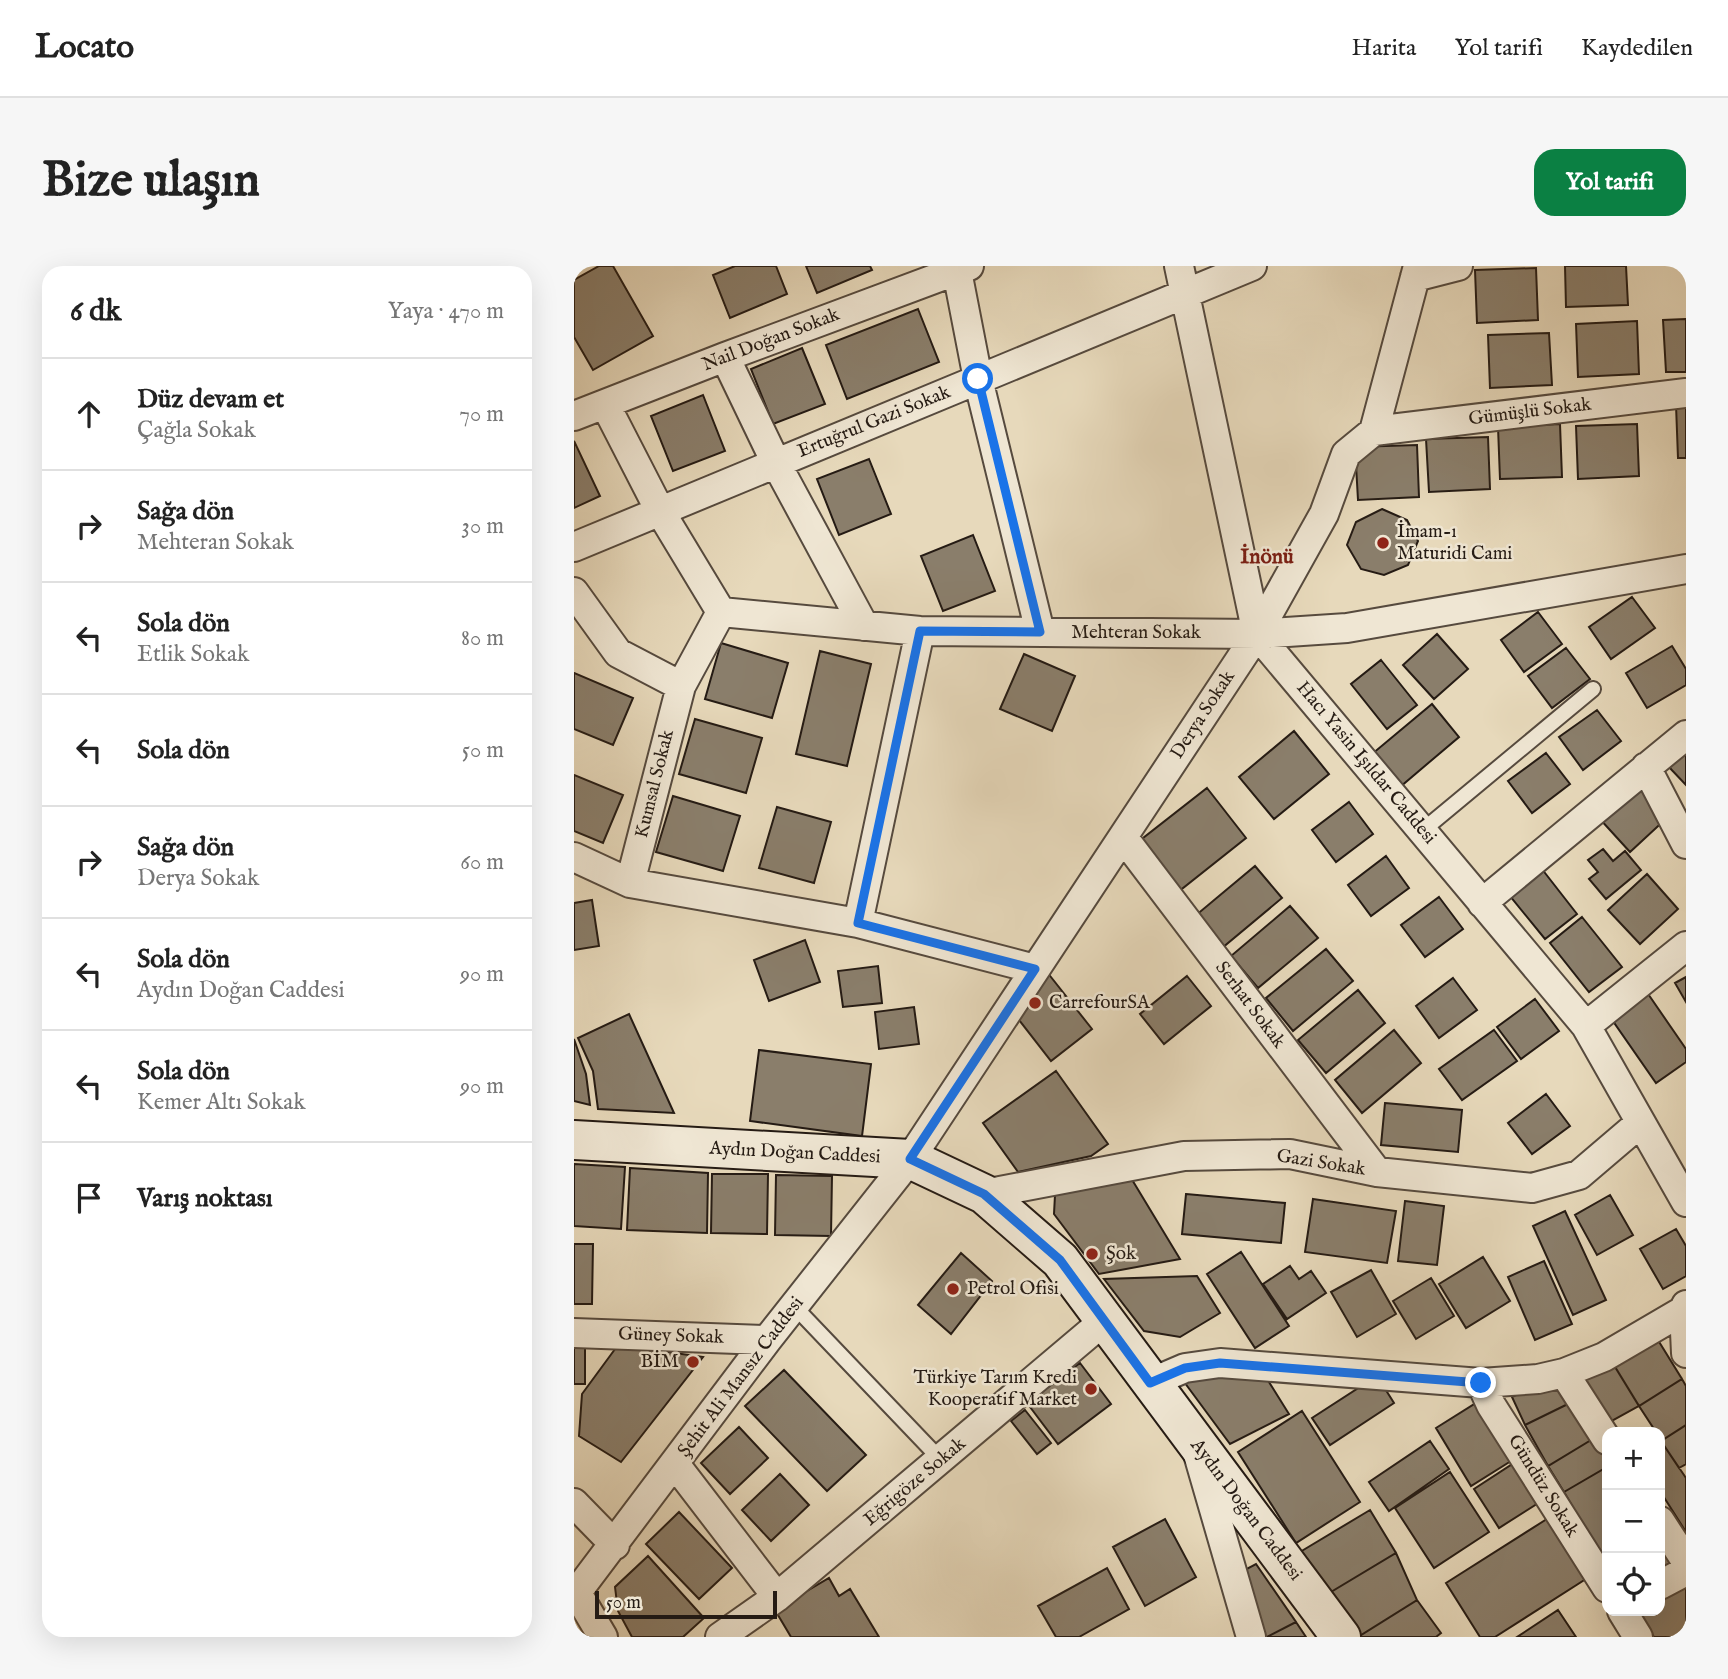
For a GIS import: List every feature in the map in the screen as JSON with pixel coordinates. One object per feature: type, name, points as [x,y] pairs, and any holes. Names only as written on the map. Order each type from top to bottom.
[{"type":"main road","name":"Aydın Doğan Caddesi","points":[[574,1140],[910,1159],[984,1194],[1060,1260],[1341,1637]]},
{"type":"street","name":"Hacı Yasin Işıldar Caddesi","points":[[1179,266],[1257,634],[1586,1026],[1686,1202]]},
{"type":"street","name":"Ertuğrul Gazi Sokak","points":[[574,547],[1252,266]]},
{"type":"street","points":[[1374,431],[1416,272],[1458,266]]},
{"type":"street","points":[[963,268],[978,379],[1040,632]]},
{"type":"street","name":"Nail Doğan Sokak","points":[[574,416],[963,268]]},
{"type":"street","points":[[725,357],[776,463],[864,626]]},
{"type":"street","name":"Gümüşlü Sokak","points":[[1374,431],[1686,393]]},
{"type":"street","points":[[605,404],[660,511],[721,612]]},
{"type":"street","name":"Derya Sokak","points":[[910,1159],[1257,634],[1324,514],[1346,454],[1374,431]]},
{"type":"street","points":[[1257,634],[1346,628],[1686,569]]},
{"type":"street","points":[[574,592],[618,653],[681,686]]},
{"type":"street","name":"Mehteran Sokak","points":[[721,612],[920,631],[1257,634]]},
{"type":"street","name":"Kumsal Sokak","points":[[630,883],[681,686],[721,612]]},
{"type":"street","points":[[858,923],[920,631]]},
{"type":"street","points":[[1482,903],[1686,735]]},
{"type":"street","points":[[1646,767],[1686,844]]},
{"type":"street","name":"Serhat Sokak","points":[[1123,837],[1377,1172]]},
{"type":"street","points":[[574,857],[630,883],[858,923],[1035,969]]},
{"type":"street","points":[[1586,1026],[1686,946]]},
{"type":"street","name":"Gazi Sokak","points":[[984,1194],[1184,1156],[1290,1154],[1377,1172],[1532,1188],[1579,1175],[1640,1123]]},
{"type":"street","name":"Şehit Ali Mansız Caddesi","points":[[575,1595],[767,1340],[910,1159]]},
{"type":"street","points":[[1150,1383],[1185,1368],[1220,1363],[1481,1383],[1538,1379],[1563,1373],[1604,1356],[1685,1308],[1686,1353]]},
{"type":"street","name":"Eğrigöze Sokak","points":[[720,1637],[759,1626],[777,1597],[1105,1320]]},
{"type":"street","name":"Güney Sokak","points":[[574,1333],[767,1340]]},
{"type":"street","points":[[1563,1373],[1602,1432]]},
{"type":"street","name":"Gündüz Sokak","points":[[1481,1383],[1491,1405],[1602,1580]]},
{"type":"street","points":[[1193,1438],[1251,1637]]},
{"type":"street","points":[[675,1464],[777,1597]]},
{"type":"street","points":[[574,1503],[615,1545]]},
{"type":"street","points":[[1665,1529],[1686,1561]]},
{"type":"street","points":[[1665,1582],[1686,1571]]},
{"type":"street","points":[[575,1595],[603,1637]]},
{"type":"street","points":[[1625,1616],[1638,1637]]},
{"type":"lane","points":[[1422,831],[1593,689]]},
{"type":"lane","points":[[794,1306],[940,1460]]},
{"type":"building","points":[[599,266],[613,266],[653,336],[593,370],[574,337],[574,280]]},
{"type":"building","points":[[735,266],[776,266],[787,294],[730,318],[713,275]]},
{"type":"building","points":[[806,266],[870,266],[872,270],[817,293]]},
{"type":"building","points":[[1565,266],[1626,266],[1628,305],[1566,307]]},
{"type":"building","points":[[1536,268],[1538,320],[1477,323],[1475,270]]},
{"type":"building","points":[[918,309],[939,362],[847,399],[826,345]]},
{"type":"building","points":[[1686,319],[1686,372],[1666,372],[1663,320]]},
{"type":"building","points":[[1637,321],[1639,374],[1578,377],[1576,324]]},
{"type":"building","points":[[1549,333],[1552,385],[1490,388],[1488,335]]},
{"type":"building","points":[[802,348],[825,404],[773,424],[751,369]]},
{"type":"building","points":[[703,395],[725,451],[673,471],[651,416]]},
{"type":"building","points":[[1676,405],[1686,405],[1686,458],[1678,458]]},
{"type":"building","points":[[1560,424],[1562,477],[1500,479],[1498,427]]},
{"type":"building","points":[[1637,424],[1639,476],[1578,479],[1576,426]]},
{"type":"building","points":[[1488,437],[1490,489],[1429,492],[1426,439]]},
{"type":"building","points":[[574,441],[600,496],[574,508]]},
{"type":"building","points":[[1417,445],[1419,497],[1358,500],[1355,447]]},
{"type":"building","points":[[869,459],[891,514],[839,535],[817,479]]},
{"type":"building","name":"İmam-ı Maturidi Cami","points":[[1382,509],[1407,520],[1418,541],[1408,565],[1384,575],[1361,569],[1347,545],[1356,522]]},
{"type":"building","points":[[973,535],[995,591],[943,611],[921,556]]},
{"type":"building","points":[[1632,597],[1655,628],[1611,659],[1589,627]]},
{"type":"building","points":[[1538,612],[1562,644],[1524,672],[1501,640]]},
{"type":"building","points":[[1437,634],[1468,669],[1434,699],[1403,665]]},
{"type":"building","points":[[721,643],[788,663],[772,718],[705,699]]},
{"type":"building","points":[[1672,646],[1686,669],[1686,685],[1647,708],[1626,673]]},
{"type":"building","points":[[1566,648],[1590,679],[1552,708],[1528,676]]},
{"type":"building","points":[[820,651],[871,664],[847,766],[796,754]]},
{"type":"building","points":[[1024,654],[1075,676],[1052,731],[1000,709]]},
{"type":"building","points":[[1381,660],[1417,705],[1387,729],[1351,684]]},
{"type":"building","points":[[574,673],[633,698],[613,745],[574,729]]},
{"type":"building","points":[[1432,704],[1459,737],[1400,787],[1372,754]]},
{"type":"building","points":[[1597,710],[1621,741],[1583,770],[1559,737]]},
{"type":"building","points":[[695,719],[762,738],[746,793],[679,774]]},
{"type":"building","points":[[1294,731],[1329,774],[1274,819],[1239,777]]},
{"type":"building","points":[[1686,750],[1686,785],[1668,766]]},
{"type":"building","points":[[1546,753],[1570,784],[1532,813],[1508,781]]},
{"type":"building","points":[[574,775],[623,795],[603,843],[574,831]]},
{"type":"building","points":[[1638,782],[1669,816],[1630,852],[1599,818]]},
{"type":"building","points":[[1207,788],[1246,838],[1178,892],[1138,842]]},
{"type":"building","points":[[673,796],[740,816],[723,871],[656,852]]},
{"type":"building","points":[[1349,802],[1373,834],[1336,862],[1312,830]]},
{"type":"building","points":[[777,807],[831,822],[814,883],[759,868]]},
{"type":"building","points":[[1603,849],[1613,861],[1625,851],[1641,870],[1606,899],[1589,879],[1598,872],[1588,860]]},
{"type":"building","points":[[1386,856],[1409,888],[1371,916],[1348,885]]},
{"type":"building","points":[[1538,864],[1577,914],[1545,939],[1505,890]]},
{"type":"building","points":[[1255,866],[1282,898],[1222,948],[1195,916]]},
{"type":"building","points":[[1647,874],[1678,909],[1640,944],[1608,910]]},
{"type":"building","points":[[1439,897],[1463,929],[1425,957],[1401,925]]},
{"type":"building","points":[[592,900],[599,946],[574,950],[574,903]]},
{"type":"building","points":[[1290,906],[1318,938],[1258,988],[1231,956]]},
{"type":"building","points":[[1582,917],[1622,967],[1589,992],[1550,943]]},
{"type":"building","points":[[805,940],[820,982],[769,1001],[754,960]]},
{"type":"building","points":[[1326,949],[1353,981],[1293,1031],[1266,998]]},
{"type":"building","points":[[878,966],[882,1003],[843,1007],[838,971]]},
{"type":"building","points":[[1047,972],[1092,1029],[1051,1061],[1016,1016]]},
{"type":"building","points":[[1187,976],[1211,1006],[1164,1044],[1140,1014]]},
{"type":"building","points":[[1686,977],[1686,1002],[1675,983]]},
{"type":"building","points":[[1453,978],[1477,1010],[1439,1038],[1416,1006]]},
{"type":"building","points":[[1644,988],[1686,1049],[1686,1062],[1656,1083],[1608,1014]]},
{"type":"building","points":[[1358,990],[1385,1023],[1326,1073],[1298,1040]]},
{"type":"building","points":[[1535,999],[1559,1031],[1521,1059],[1497,1027]]},
{"type":"building","points":[[914,1007],[919,1044],[879,1049],[875,1012]]},
{"type":"building","points":[[629,1014],[674,1113],[598,1109],[593,1071],[578,1038]]},
{"type":"building","points":[[1394,1030],[1421,1063],[1362,1113],[1335,1080]]},
{"type":"building","points":[[1494,1030],[1517,1061],[1462,1100],[1439,1069]]},
{"type":"building","points":[[574,1039],[586,1074],[590,1105],[574,1101]]},
{"type":"building","points":[[759,1050],[871,1064],[862,1136],[750,1121]]},
{"type":"building","points":[[1056,1071],[1108,1144],[1091,1156],[1018,1172],[983,1123]]},
{"type":"building","points":[[1546,1094],[1570,1126],[1532,1154],[1508,1123]]},
{"type":"building","points":[[1385,1103],[1462,1110],[1458,1152],[1381,1145]]},
{"type":"building","points":[[574,1164],[625,1167],[621,1229],[574,1226]]},
{"type":"building","points":[[630,1168],[708,1173],[707,1233],[627,1230]]},
{"type":"building","points":[[712,1174],[768,1174],[767,1234],[711,1233]]},
{"type":"building","points":[[776,1175],[832,1176],[831,1236],[775,1235]]},
{"type":"building","points":[[1131,1178],[1180,1259],[1099,1274],[1054,1214],[1055,1195]]},
{"type":"building","points":[[1186,1194],[1285,1203],[1281,1243],[1182,1234]]},
{"type":"building","points":[[1610,1195],[1633,1235],[1597,1255],[1575,1215]]},
{"type":"building","points":[[1313,1199],[1396,1211],[1387,1263],[1305,1252]]},
{"type":"building","points":[[1405,1201],[1444,1206],[1437,1265],[1398,1261]]},
{"type":"building","points":[[1565,1211],[1606,1300],[1573,1315],[1533,1226]]},
{"type":"building","points":[[1676,1229],[1686,1246],[1686,1276],[1663,1289],[1640,1249]]},
{"type":"building","points":[[574,1244],[593,1244],[592,1304],[574,1304]]},
{"type":"building","points":[[1241,1252],[1289,1326],[1255,1348],[1207,1274]]},
{"type":"building","points":[[961,1253],[992,1281],[951,1334],[918,1305]]},
{"type":"building","points":[[1483,1257],[1510,1301],[1466,1328],[1439,1284]]},
{"type":"building","points":[[1544,1261],[1572,1324],[1535,1340],[1508,1277]]},
{"type":"building","points":[[1290,1266],[1299,1279],[1311,1271],[1326,1293],[1287,1319],[1263,1284]]},
{"type":"building","points":[[1371,1270],[1396,1314],[1357,1337],[1331,1292]]},
{"type":"building","points":[[1197,1276],[1220,1313],[1180,1337],[1144,1331],[1104,1279]]},
{"type":"building","points":[[1431,1278],[1454,1316],[1416,1339],[1393,1301]]},
{"type":"building","points":[[1653,1332],[1682,1379],[1639,1406],[1609,1357]]},
{"type":"building","points":[[618,1345],[703,1357],[621,1462],[579,1436],[582,1394]]},
{"type":"building","points":[[574,1347],[585,1347],[585,1384],[574,1384]]},
{"type":"building","points":[[1609,1357],[1639,1406],[1610,1422],[1581,1373]]},
{"type":"building","points":[[1080,1363],[1111,1404],[1058,1444],[1027,1403]]},
{"type":"building","points":[[784,1370],[866,1455],[827,1491],[745,1406]]},
{"type":"building","points":[[1262,1371],[1289,1414],[1230,1444],[1179,1375]]},
{"type":"building","points":[[1559,1374],[1572,1402],[1525,1425],[1512,1397]]},
{"type":"building","points":[[1377,1376],[1394,1403],[1330,1445],[1312,1418]]},
{"type":"building","points":[[1682,1379],[1686,1386],[1686,1425],[1665,1438],[1665,1427],[1653,1427],[1639,1406]]},
{"type":"building","points":[[1572,1402],[1596,1437],[1548,1466],[1525,1425]]},
{"type":"building","points":[[1476,1403],[1511,1461],[1471,1486],[1436,1428]]},
{"type":"building","points":[[1025,1410],[1051,1443],[1037,1454],[1011,1421]]},
{"type":"building","points":[[1302,1411],[1360,1502],[1296,1543],[1238,1452]]},
{"type":"building","points":[[1686,1425],[1686,1464],[1679,1468],[1665,1447],[1665,1438]]},
{"type":"building","points":[[739,1427],[768,1458],[730,1494],[701,1463]]},
{"type":"building","points":[[1596,1437],[1602,1446],[1602,1470],[1564,1492],[1548,1466]]},
{"type":"building","points":[[1430,1441],[1449,1469],[1389,1511],[1369,1482]]},
{"type":"building","points":[[1665,1447],[1686,1478],[1686,1532],[1665,1499]]},
{"type":"building","points":[[1514,1463],[1540,1502],[1499,1528],[1474,1489]]},
{"type":"building","points":[[1602,1470],[1602,1558],[1564,1492]]},
{"type":"building","points":[[1450,1472],[1489,1532],[1434,1568],[1395,1508]]},
{"type":"building","points":[[780,1474],[809,1505],[771,1541],[742,1510]]},
{"type":"building","points":[[1370,1510],[1396,1553],[1326,1595],[1300,1552]]},
{"type":"building","points":[[679,1512],[732,1568],[699,1599],[646,1544]]},
{"type":"building","points":[[1550,1517],[1589,1577],[1495,1637],[1480,1637],[1446,1583]]},
{"type":"building","points":[[1165,1519],[1196,1577],[1145,1606],[1113,1547]]},
{"type":"building","points":[[1665,1546],[1675,1563],[1665,1569]]},
{"type":"building","points":[[1396,1553],[1417,1600],[1358,1637],[1326,1595]]},
{"type":"building","points":[[648,1556],[704,1618],[683,1637],[632,1637],[618,1611],[615,1587]]},
{"type":"building","points":[[1256,1564],[1296,1622],[1267,1637],[1258,1637],[1239,1573]]},
{"type":"building","points":[[1107,1568],[1129,1609],[1079,1637],[1056,1637],[1038,1606]]},
{"type":"building","points":[[829,1578],[839,1596],[850,1589],[879,1637],[791,1637],[775,1610]]},
{"type":"building","points":[[1686,1585],[1686,1637],[1654,1637],[1640,1616],[1665,1616],[1665,1588]]},
{"type":"building","points":[[1417,1600],[1441,1633],[1436,1637],[1358,1637]]},
{"type":"building","points":[[1558,1610],[1576,1637],[1517,1637]]},
{"type":"building","points":[[1296,1622],[1306,1637],[1267,1637]]},
{"type":"place","name":"İmam-ı Maturidi Cami","points":[[1383,543]]},
{"type":"place","name":"CarrefourSA","points":[[1035,1003]]},
{"type":"place","name":"Şok","points":[[1092,1254]]},
{"type":"place","name":"Petrol Ofisi","points":[[953,1289]]},
{"type":"place","name":"BİM","points":[[693,1362]]},
{"type":"place","name":"Türkiye Tarım Kredi Kooperatif Market","points":[[1091,1389]]},
{"type":"district","name":"İnönü","points":[[1267,557]]},
{"type":"route","points":[[978,379],[1040,632],[920,631],[858,923],[1035,969],[910,1159],[984,1194],[1060,1260],[1150,1383],[1185,1368],[1220,1363],[1481,1383]]}]
